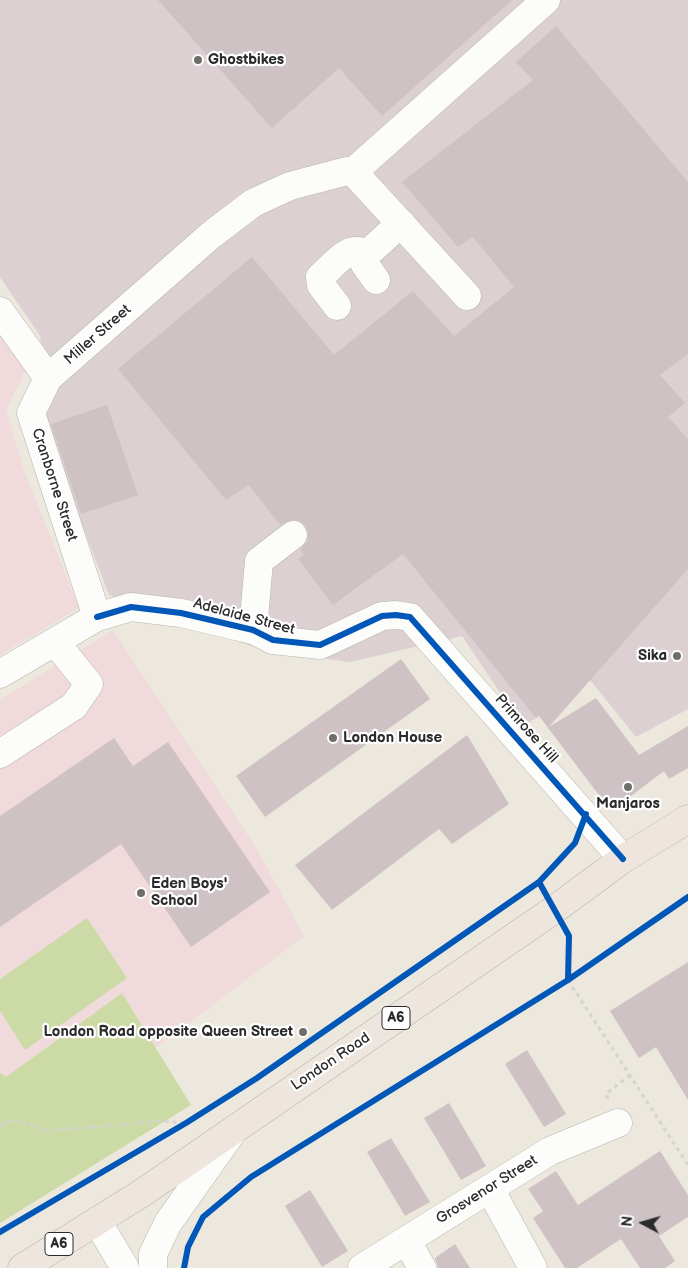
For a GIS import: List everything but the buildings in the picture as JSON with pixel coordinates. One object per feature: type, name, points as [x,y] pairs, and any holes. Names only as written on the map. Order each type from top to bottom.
[{"type":"highway","name":"London Road","points":[[22,1268],[142,1193],[237,1126],[555,910],[623,858],[687,822]]},
{"type":"street","points":[[467,296],[353,172],[546,0]]},
{"type":"street","name":"Miller Street","points":[[48,378],[149,292],[211,235],[253,203],[290,186],[353,172]]},
{"type":"street","points":[[376,280],[364,263],[367,254],[401,223]]},
{"type":"street","points":[[337,306],[321,285],[320,277],[348,252],[358,250],[367,254]]},
{"type":"street","points":[[0,311],[48,378]]},
{"type":"street","name":"Cranborne Street","points":[[48,378],[31,413],[97,617]]},
{"type":"street","points":[[252,630],[259,561],[292,535]]},
{"type":"street","name":"Adelaide Street","points":[[0,674],[97,617],[131,607],[181,613],[252,630],[273,640],[320,645],[382,616],[410,617]]},
{"type":"street","name":"Primrose Hill","points":[[410,617],[623,858]]},
{"type":"street","points":[[0,754],[74,706],[89,684],[55,642]]},
{"type":"street","name":"Grosvenor Street","points":[[362,1268],[550,1151],[618,1122]]},
{"type":"street","points":[[153,1268],[153,1254],[168,1223],[237,1126]]},
{"type":"street","points":[[490,1189],[533,1268]]},
{"type":"street","points":[[97,1221],[125,1268]]},
{"type":"street","points":[[407,1241],[422,1268]]},
{"type":"path","points":[[568,971],[568,980],[688,1165]]},
{"type":"path","points":[[559,986],[576,975]]},
{"type":"path","points":[[177,1128],[194,1118]]},
{"type":"path","points":[[0,1126],[14,1120],[49,1131],[162,1121],[186,1123]]},
{"type":"shaded area","points":[[0,0],[688,0],[688,709],[636,737],[590,680],[523,727],[462,636],[350,662],[262,650],[109,595],[57,459],[42,411],[48,378],[40,336],[0,277]]},
{"type":"shaded area","points":[[0,331],[27,369],[6,409],[23,468],[79,608],[0,655]]},
{"type":"shaded area","name":"Eden Boys' School","points":[[113,630],[258,851],[304,936],[156,1048],[122,993],[6,1077],[0,1073],[0,700]]},
{"type":"green space","points":[[87,918],[127,978],[25,1050],[0,1011],[0,979]]},
{"type":"green space","points":[[122,993],[191,1105],[0,1223],[0,1073],[6,1077]]},
{"type":"cycle path","points":[[97,617],[131,607],[181,613],[253,630],[273,640],[320,645],[382,616],[410,617],[623,859]]},
{"type":"cycle path","points":[[0,1232],[186,1123],[257,1078],[539,882],[575,843],[586,814]]},
{"type":"cycle path","points":[[539,882],[569,936],[568,980]]},
{"type":"cycle path","points":[[184,1268],[188,1247],[203,1217],[251,1177],[568,980],[688,897]]},
{"type":"place","name":"Ghostbikes","points":[[198,60]]},
{"type":"place","name":"Sika","points":[[677,656]]},
{"type":"place","name":"London House","points":[[333,738]]},
{"type":"place","name":"Manjaros","points":[[628,787]]},
{"type":"place","name":"Eden Boys' School","points":[[141,893]]},
{"type":"place","name":"London Road opposite Queen Street","points":[[303,1032]]}]
